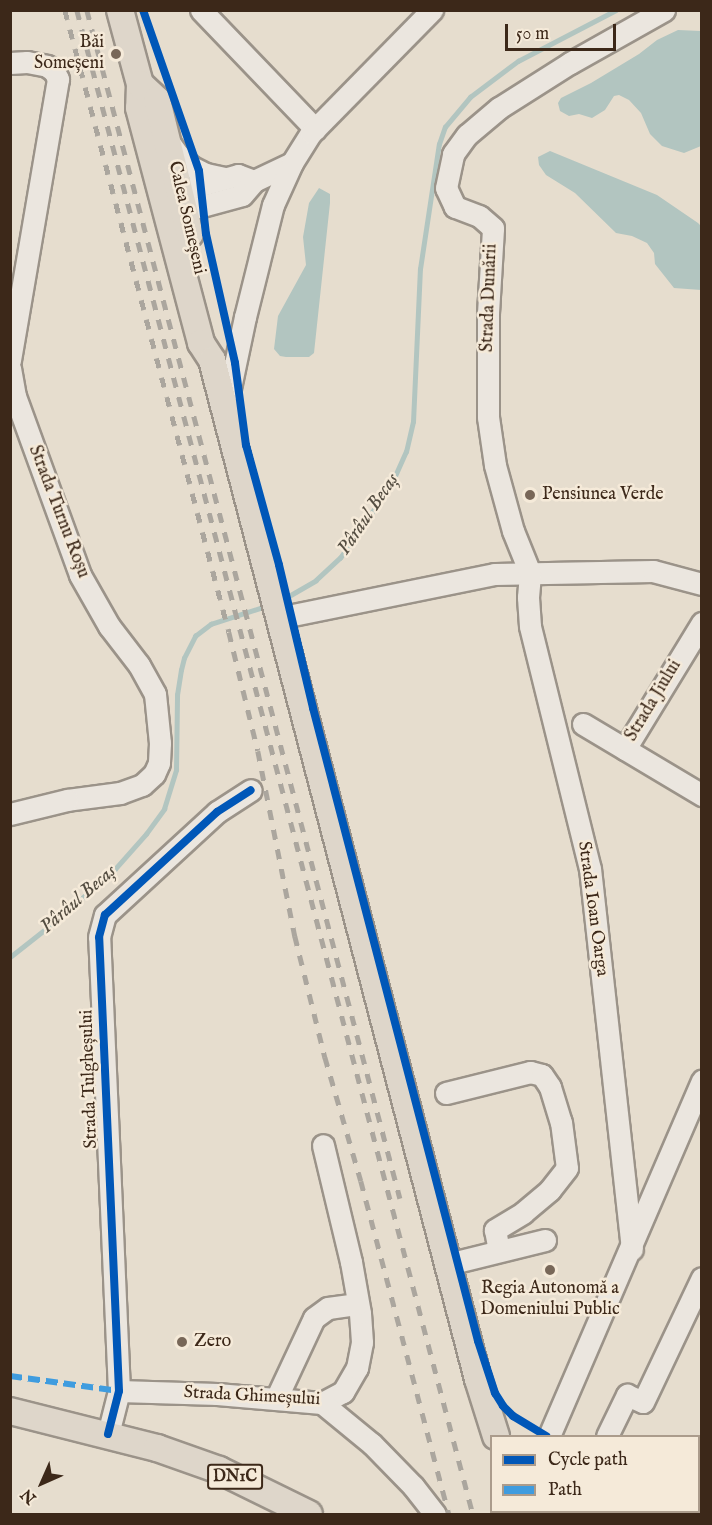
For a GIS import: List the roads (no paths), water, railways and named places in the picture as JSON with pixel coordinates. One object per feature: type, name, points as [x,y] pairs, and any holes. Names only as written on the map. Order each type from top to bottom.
[{"type":"main road","name":"Calea Someșeni","points":[[120,10],[140,84],[139,108],[176,203],[214,343],[212,360],[277,616],[478,1379],[495,1435]]},
{"type":"main road","name":"Calea Someșeni","points":[[140,84],[157,100],[168,140],[176,203]]},
{"type":"main road","name":"Calea Someșeni","points":[[478,1379],[513,1435]]},
{"type":"main road","name":"DN1C","points":[[10,1411],[158,1448],[219,1470],[309,1515]]},
{"type":"street","points":[[201,10],[315,129]]},
{"type":"street","points":[[225,410],[273,205],[292,163],[315,129],[432,10]]},
{"type":"street","name":"Strada Dunării","points":[[530,573],[513,531],[498,476],[488,417],[489,290],[493,228],[479,216],[455,207],[446,188],[453,154],[467,135],[499,108],[570,63],[664,10]]},
{"type":"street","points":[[10,63],[27,62],[47,66],[54,71],[58,79],[10,361]]},
{"type":"street","points":[[168,140],[178,155],[192,167],[206,174],[225,178]]},
{"type":"street","points":[[176,203],[242,195],[254,181],[292,163]]},
{"type":"street","points":[[176,203],[225,178],[238,175],[254,181]]},
{"type":"street","name":"Strada Turnu Roșu","points":[[10,368],[15,396],[80,575],[109,626],[139,664],[155,694],[160,743],[159,763],[154,774],[142,785],[120,793],[67,800],[10,814]]},
{"type":"street","points":[[277,616],[495,574],[653,571],[702,584]]},
{"type":"street","name":"Strada Ioan Oarga","points":[[530,573],[528,597],[530,626],[590,869],[632,1249]]},
{"type":"street","name":"Strada Jiului","points":[[625,749],[702,623]]},
{"type":"street","name":"Strada Jiului","points":[[583,724],[702,795]]},
{"type":"street","name":"Strada Tulgheșului","points":[[108,1434],[119,1391],[99,937],[105,915],[217,812],[251,790]]},
{"type":"street","points":[[446,1093],[531,1072],[542,1075],[550,1087],[561,1122],[567,1168],[550,1190],[523,1213],[495,1230],[499,1251]]},
{"type":"street","points":[[550,1435],[632,1249],[702,1080]]},
{"type":"street","name":"Strada Ghimeșului","points":[[119,1391],[217,1394],[322,1403],[343,1392],[357,1368],[362,1342],[358,1304],[323,1145]]},
{"type":"street","points":[[448,1264],[545,1240]]},
{"type":"street","points":[[608,1435],[627,1395],[644,1402],[702,1278]]},
{"type":"street","points":[[276,1399],[314,1318],[328,1308],[358,1304]]},
{"type":"street","points":[[322,1403],[372,1444],[413,1486],[435,1515]]},
{"type":"waterway","name":"Pârâul Becaș","points":[[282,600],[316,580],[340,558],[391,485],[406,452],[413,422],[420,269],[439,144],[445,127],[470,97],[518,61],[616,10]]},
{"type":"waterway","name":"Pârâul Becaș","points":[[10,957],[57,920],[115,869],[146,834],[164,809],[176,770],[177,695],[181,670],[195,636],[211,624],[269,605]]},
{"type":"railway","points":[[65,10],[229,632],[258,751],[295,936],[325,1057],[361,1181],[449,1514]]},
{"type":"railway","points":[[77,10],[473,1514]]},
{"type":"railway","points":[[87,10],[400,1198]]},
{"type":"place","name":"Băi Someșeni","points":[[116,54]]},
{"type":"place","name":"Pensiunea Verde","points":[[530,495]]},
{"type":"place","name":"Regia Autonomă a Domeniului Public","points":[[550,1270]]},
{"type":"place","name":"Zero","points":[[182,1342]]}]
